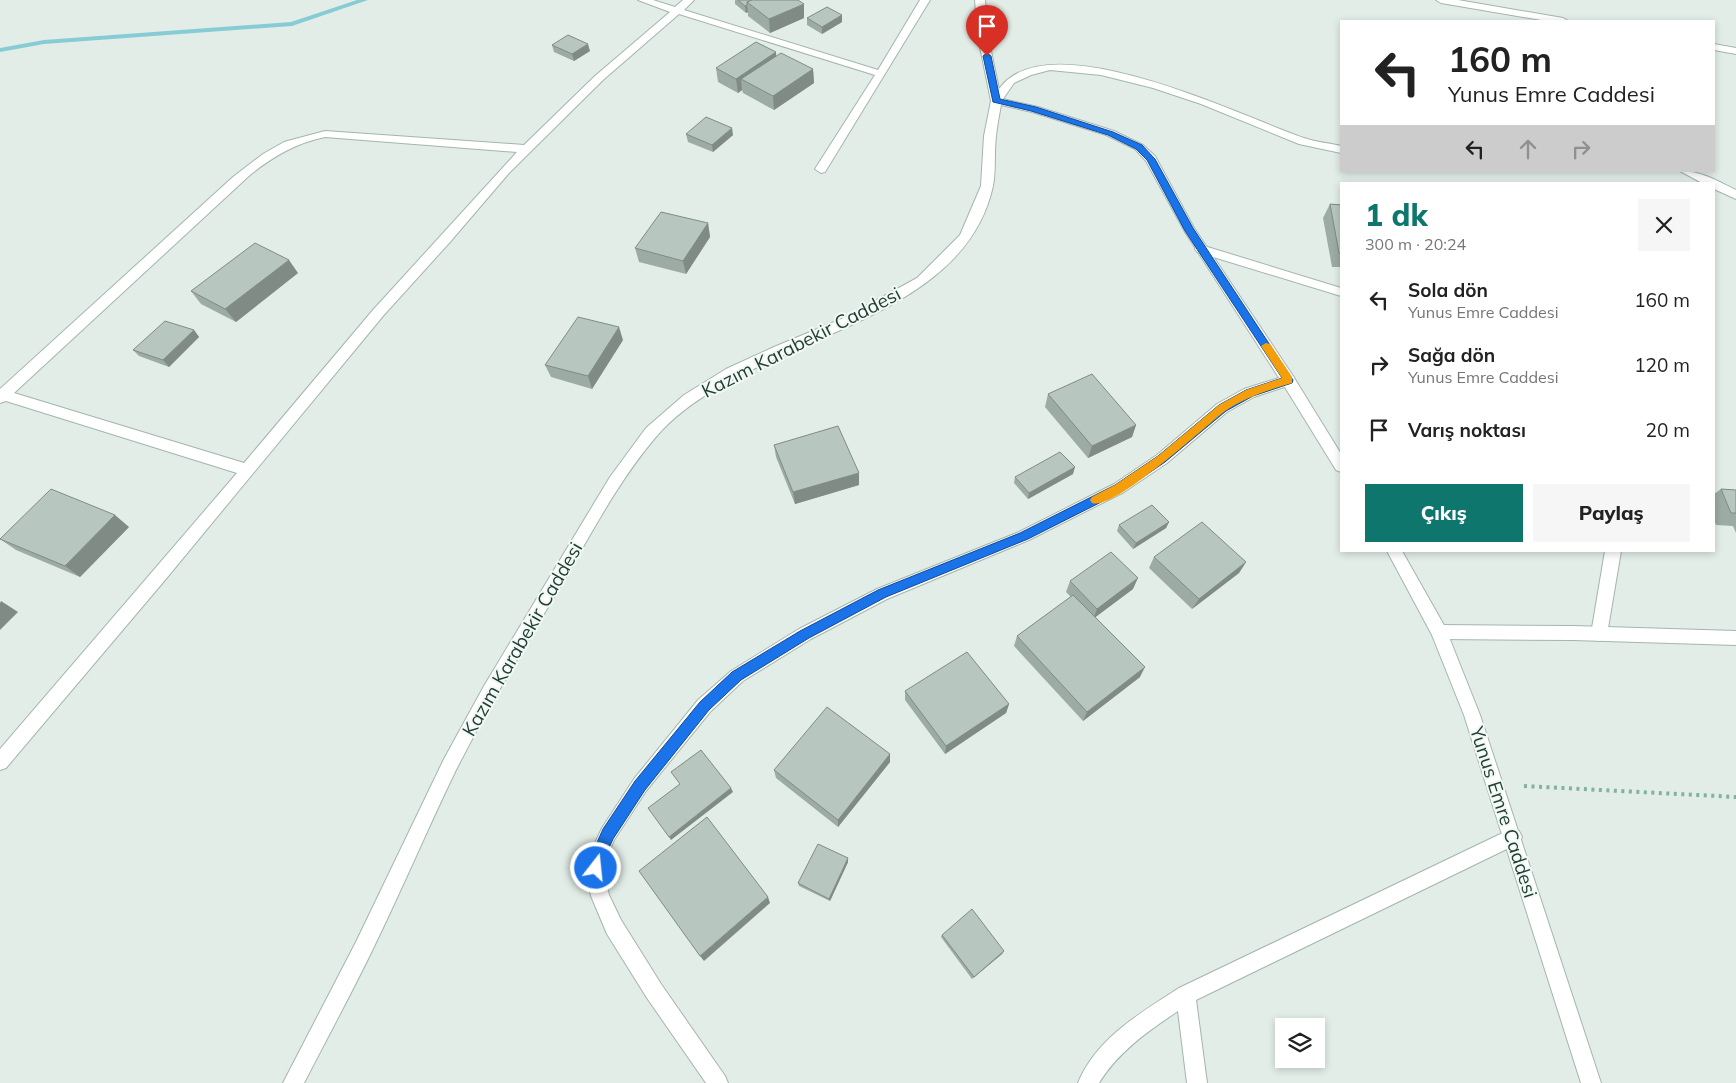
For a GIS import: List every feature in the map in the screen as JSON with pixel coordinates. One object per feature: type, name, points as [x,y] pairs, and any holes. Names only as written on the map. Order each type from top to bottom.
[{"type":"street","points":[[643,0],[881,74]]},
{"type":"street","points":[[0,762],[378,313],[526,149],[599,78],[689,0]]},
{"type":"street","points":[[821,170],[925,0]]},
{"type":"street","points":[[980,0],[983,37],[996,101],[1074,121],[1110,133],[1139,147],[1151,159],[1201,249],[1288,380],[1340,464]]},
{"type":"street","points":[[1441,0],[1558,20]]},
{"type":"street","points":[[1715,47],[1736,51]]},
{"type":"street","name":"Kazım Karabekir Caddesi","points":[[294,1083],[363,949],[450,766],[490,691],[615,481],[651,432],[689,399],[731,373],[755,361],[851,320],[888,301],[921,281],[944,260],[965,237],[977,213],[987,186],[990,136],[996,101],[1010,81],[1027,72],[1050,67],[1100,72],[1157,86],[1205,102],[1303,142],[1340,149]]},
{"type":"street","points":[[1,396],[237,180],[268,154],[282,146],[325,134],[526,149]]},
{"type":"street","points":[[1688,172],[1710,182]]},
{"type":"street","points":[[1715,184],[1736,194]]},
{"type":"street","points":[[1201,249],[1340,292]]},
{"type":"street","points":[[718,1083],[654,991],[614,927],[600,896],[596,878],[597,858],[608,834],[640,785],[692,720],[704,706],[737,676],[805,634],[882,594],[1024,536],[1119,488],[1162,459],[1222,408],[1249,393],[1288,380]]},
{"type":"street","points":[[1,396],[247,470]]},
{"type":"street","name":"Yunus Emre Caddesi","points":[[1395,552],[1439,632],[1472,715],[1496,784],[1591,1083]]},
{"type":"street","points":[[1599,634],[1613,552]]},
{"type":"street","points":[[1439,632],[1736,638]]},
{"type":"street","points":[[1088,1083],[1110,1052],[1139,1026],[1186,995],[1513,837]]},
{"type":"street","points":[[1186,995],[1197,1083]]},
{"type":"path","points":[[1496,784],[1736,798]]},
{"type":"building","points":[[738,0],[752,0],[747,2],[745,6]]},
{"type":"building","points":[[752,0],[798,0],[804,4],[769,19],[747,2]]},
{"type":"building","points":[[827,7],[842,15],[822,27],[807,18]]},
{"type":"building","points":[[568,35],[588,44],[572,54],[552,45]]},
{"type":"building","points":[[756,42],[776,52],[736,79],[716,68]]},
{"type":"building","points":[[781,53],[813,69],[773,96],[741,79]]},
{"type":"building","points":[[706,117],[732,128],[712,145],[686,134]]},
{"type":"building","points":[[1330,204],[1340,205],[1339,253]]},
{"type":"building","points":[[661,212],[708,223],[683,261],[635,248]]},
{"type":"building","points":[[255,243],[289,260],[225,309],[191,291]]},
{"type":"building","points":[[578,317],[619,327],[588,376],[545,365]]},
{"type":"building","points":[[165,321],[194,330],[163,360],[133,350]]},
{"type":"building","points":[[1092,374],[1136,425],[1092,446],[1048,394]]},
{"type":"building","points":[[838,426],[859,473],[793,492],[774,445]]},
{"type":"building","points":[[1060,452],[1075,467],[1029,493],[1015,477]]},
{"type":"building","points":[[51,489],[115,515],[65,566],[0,539]]},
{"type":"building","points":[[1721,489],[1736,490],[1736,513],[1731,513]]},
{"type":"building","points":[[1152,505],[1169,522],[1136,543],[1119,525]]},
{"type":"building","points":[[1202,522],[1246,562],[1199,599],[1154,557]]},
{"type":"building","points":[[1111,552],[1138,578],[1097,609],[1070,581]]},
{"type":"building","points":[[1073,595],[1145,667],[1087,712],[1017,636]]},
{"type":"building","points":[[967,652],[1009,704],[946,746],[905,691]]},
{"type":"building","points":[[827,707],[890,754],[838,820],[774,770]]},
{"type":"building","points":[[701,750],[731,788],[669,837],[648,808],[680,784],[671,772]]},
{"type":"building","points":[[707,817],[768,897],[700,956],[639,871]]},
{"type":"building","points":[[818,844],[848,858],[829,899],[798,883]]},
{"type":"building","points":[[972,909],[1004,951],[974,977],[942,935]]},
{"type":"waterway","points":[[0,50],[44,42],[292,24],[364,0]]},
{"type":"slow traffic","points":[[1096,500],[1119,488],[1162,459],[1222,408],[1249,393],[1288,380],[1266,346]]},
{"type":"route","points":[[596,868],[597,858],[608,834],[640,785],[704,706],[737,676],[805,634],[882,594],[1024,536],[1119,488],[1162,459],[1222,408],[1249,393],[1288,380],[1189,229],[1151,159],[1139,147],[1110,133],[1034,109],[996,101],[987,56]]}]
